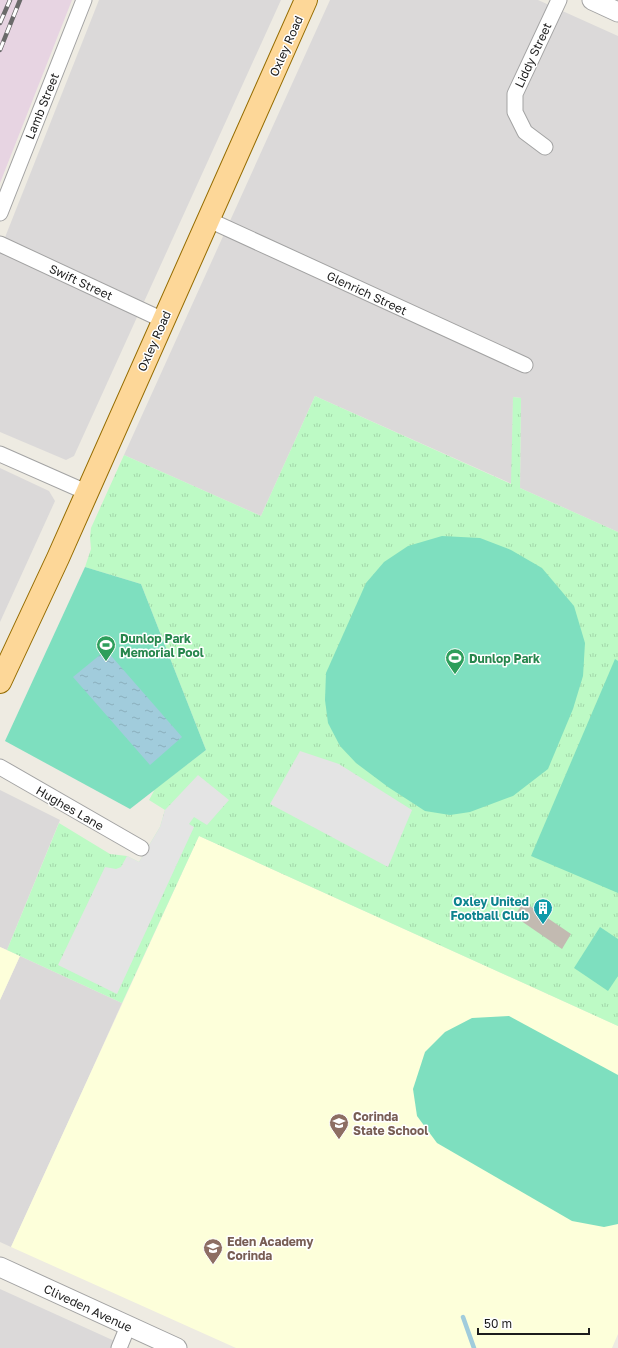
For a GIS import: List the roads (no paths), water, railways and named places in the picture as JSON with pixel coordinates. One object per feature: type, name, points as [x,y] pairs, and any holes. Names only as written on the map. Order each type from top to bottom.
[{"type":"main road","name":"Oxley Road","points":[[0,682],[306,0]]},
{"type":"street","name":"Lamb Street","points":[[0,213],[84,0]]},
{"type":"street","name":"Liddy Street","points":[[546,147],[524,132],[515,112],[515,94],[559,0]]},
{"type":"street","points":[[592,0],[618,12]]},
{"type":"street","name":"Glenrich Street","points":[[208,220],[525,365]]},
{"type":"street","name":"Swift Street","points":[[0,244],[163,320]]},
{"type":"street","points":[[0,454],[86,492]]},
{"type":"street","name":"Hughes Lane","points":[[0,767],[140,848]]},
{"type":"street","name":"Cliveden Avenue","points":[[0,1267],[177,1348]]},
{"type":"street","points":[[118,1348],[128,1326]]},
{"type":"water","points":[[106,650],[182,737],[150,765],[73,677]]},
{"type":"waterway","points":[[463,1317],[474,1348]]},
{"type":"railway","points":[[0,23],[10,0]]},
{"type":"railway","points":[[0,50],[20,0]]},
{"type":"place","name":"Dunlop Park Memorial Pool","points":[[106,662]]},
{"type":"place","name":"Dunlop Park","points":[[455,675]]},
{"type":"place","name":"Oxley United Football Club","points":[[543,925]]},
{"type":"place","name":"Corinda State School","points":[[339,1140]]},
{"type":"place","name":"Eden Academy Corinda","points":[[213,1265]]}]
